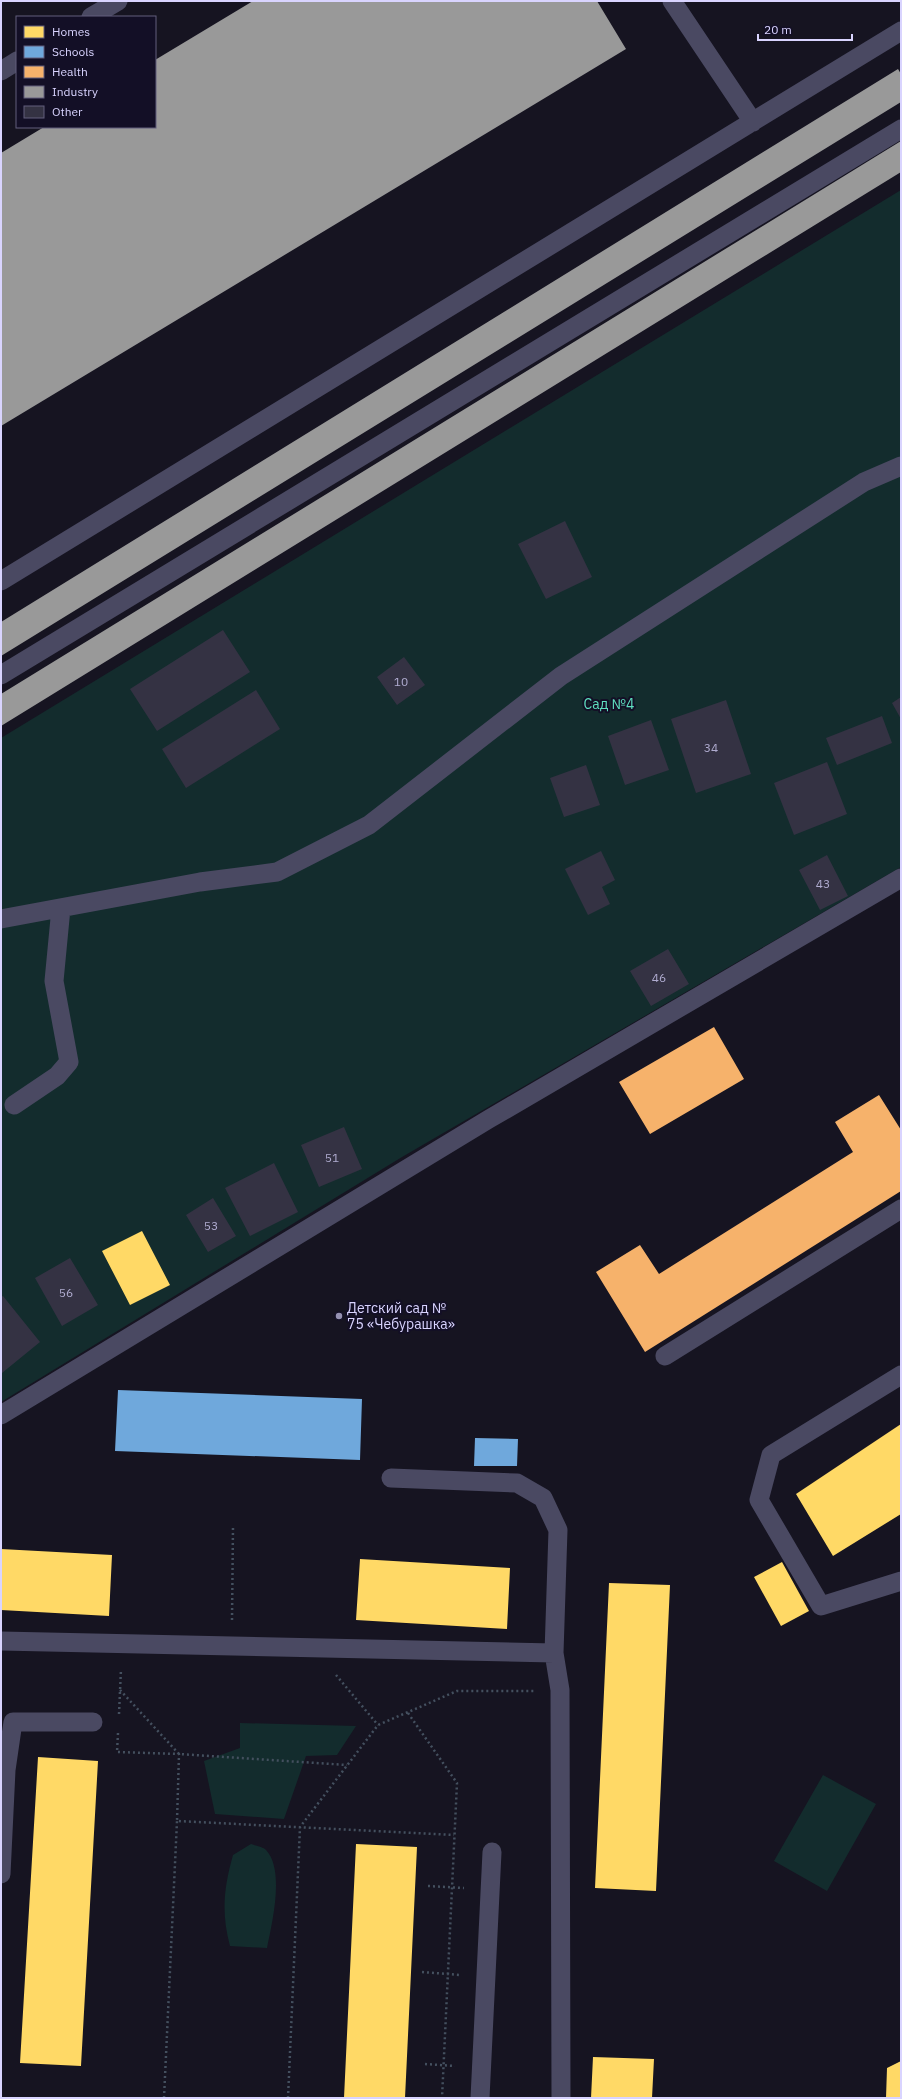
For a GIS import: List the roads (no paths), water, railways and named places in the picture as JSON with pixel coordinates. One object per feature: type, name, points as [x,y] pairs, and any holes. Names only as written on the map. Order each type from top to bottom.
[{"type":"lane","points":[[93,16],[118,1]]},
{"type":"lane","points":[[672,1],[752,122]]},
{"type":"lane","points":[[1,581],[901,31]]},
{"type":"lane","points":[[1,71],[16,62]]},
{"type":"lane","points":[[1,675],[901,129]]},
{"type":"lane","points":[[1,919],[200,882],[277,872],[369,825],[561,676],[864,482],[901,466]]},
{"type":"lane","points":[[1,1415],[489,1119],[901,878]]},
{"type":"lane","points":[[14,1105],[57,1076],[69,1062],[54,981],[61,908]]},
{"type":"lane","points":[[665,1356],[901,1209]]},
{"type":"lane","points":[[901,1375],[771,1455],[759,1500],[821,1606],[901,1581]]},
{"type":"lane","points":[[391,1478],[517,1483],[543,1498],[558,1530],[554,1653],[560,1690],[560,2098]]},
{"type":"lane","points":[[1,1642],[554,1653]]},
{"type":"lane","points":[[1,1874],[6,1770],[13,1722],[93,1722]]},
{"type":"lane","points":[[480,2098],[492,1852]]},
{"type":"place","name":"Детский сад № 75 «Чебурашка»","points":[[339,1316]]},
{"type":"park label","name":"Сад №4","points":[[609,704]]}]
